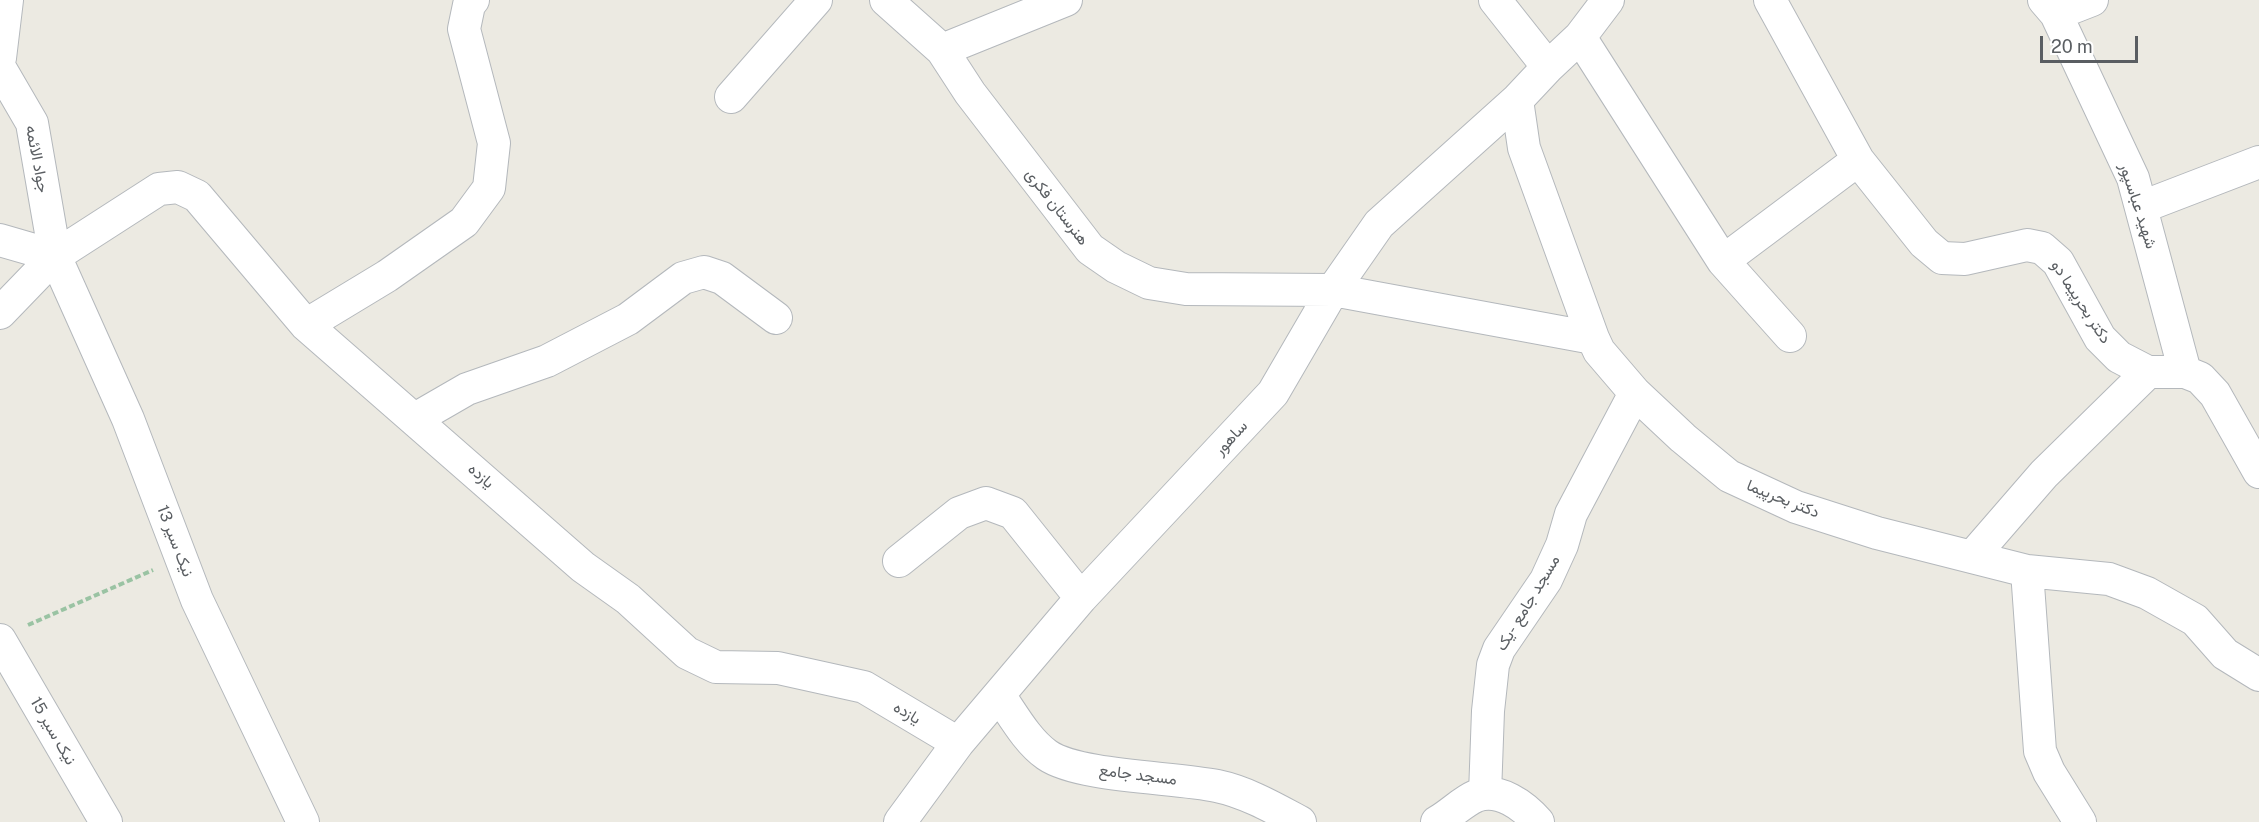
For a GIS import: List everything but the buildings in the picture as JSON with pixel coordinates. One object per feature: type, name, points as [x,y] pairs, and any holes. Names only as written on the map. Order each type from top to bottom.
[{"type":"street","points":[[0,58],[7,0]]},
{"type":"street","points":[[306,325],[387,276],[464,222],[489,188],[494,142],[464,29],[469,5],[473,0]]},
{"type":"street","points":[[731,97],[816,0]]},
{"type":"street","name":"هنرستان فکری","points":[[886,0],[942,50],[970,93],[1060,213],[1090,249],[1116,267],[1149,283],[1186,289],[1332,290]]},
{"type":"street","points":[[942,50],[1066,0]]},
{"type":"street","points":[[1495,0],[1548,67],[1580,37],[1608,0]]},
{"type":"street","name":"دکتر بحرپیما دو","points":[[1770,0],[1858,160],[1923,243],[1942,258],[1965,259],[2027,245],[2042,248],[2058,262],[2100,338],[2119,357],[2148,372],[2185,372]]},
{"type":"street","points":[[2050,7],[2092,0]]},
{"type":"street","name":"شهید عباسپور","points":[[2050,7],[2133,178],[2185,372]]},
{"type":"street","points":[[1580,37],[1723,261],[1790,336]]},
{"type":"street","name":"ساهور","points":[[910,818],[958,743],[1081,597],[1273,393],[1332,290],[1379,224],[1517,100],[1548,67]]},
{"type":"street","name":"جواد الائمه","points":[[0,68],[32,123],[55,256]]},
{"type":"street","name":"دکتر بحرپیما","points":[[1517,100],[1524,148],[1599,351],[1635,393],[1683,438],[1729,476],[1796,507],[1877,533],[2027,571],[2109,579],[2147,593],[2195,620],[2225,654],[2259,675]]},
{"type":"street","points":[[1723,261],[1858,160]]},
{"type":"street","points":[[2142,207],[2259,162]]},
{"type":"street","name":"یازده","points":[[0,313],[55,256],[159,189],[178,187],[197,196],[306,325],[583,567],[628,599],[687,654],[716,667],[778,668],[864,687],[958,743]]},
{"type":"street","points":[[0,240],[55,256]]},
{"type":"street","name":"نیک سیر 13","points":[[55,256],[128,419],[197,600],[303,822]]},
{"type":"street","points":[[415,419],[467,389],[547,361],[628,319],[683,278],[704,272],[722,278],[776,318]]},
{"type":"street","points":[[1332,290],[1593,338]]},
{"type":"street","points":[[1972,557],[2044,474],[2148,372]]},
{"type":"street","points":[[2185,372],[2200,378],[2215,394],[2259,472]]},
{"type":"street","name":"مسجد جامع -یک","points":[[1485,794],[1493,665],[1499,649],[1546,580],[1562,545],[1571,514],[1635,393]]},
{"type":"street","points":[[899,561],[959,513],[986,503],[1013,513],[1081,597]]},
{"type":"street","points":[[2027,571],[2040,751],[2049,772],[2080,822]]},
{"type":"street","name":"نیک سیر 15","points":[[11,634],[106,822]]},
{"type":"street","name":"مسجد جامع","points":[[999,695],[1029,737],[1047,755],[1069,766],[1219,786],[1268,805],[1300,822]]},
{"type":"street","points":[[1437,822],[1475,796],[1485,794],[1498,795],[1511,801],[1527,810],[1538,822]]},
{"type":"path","points":[[11,634],[181,557]]}]
